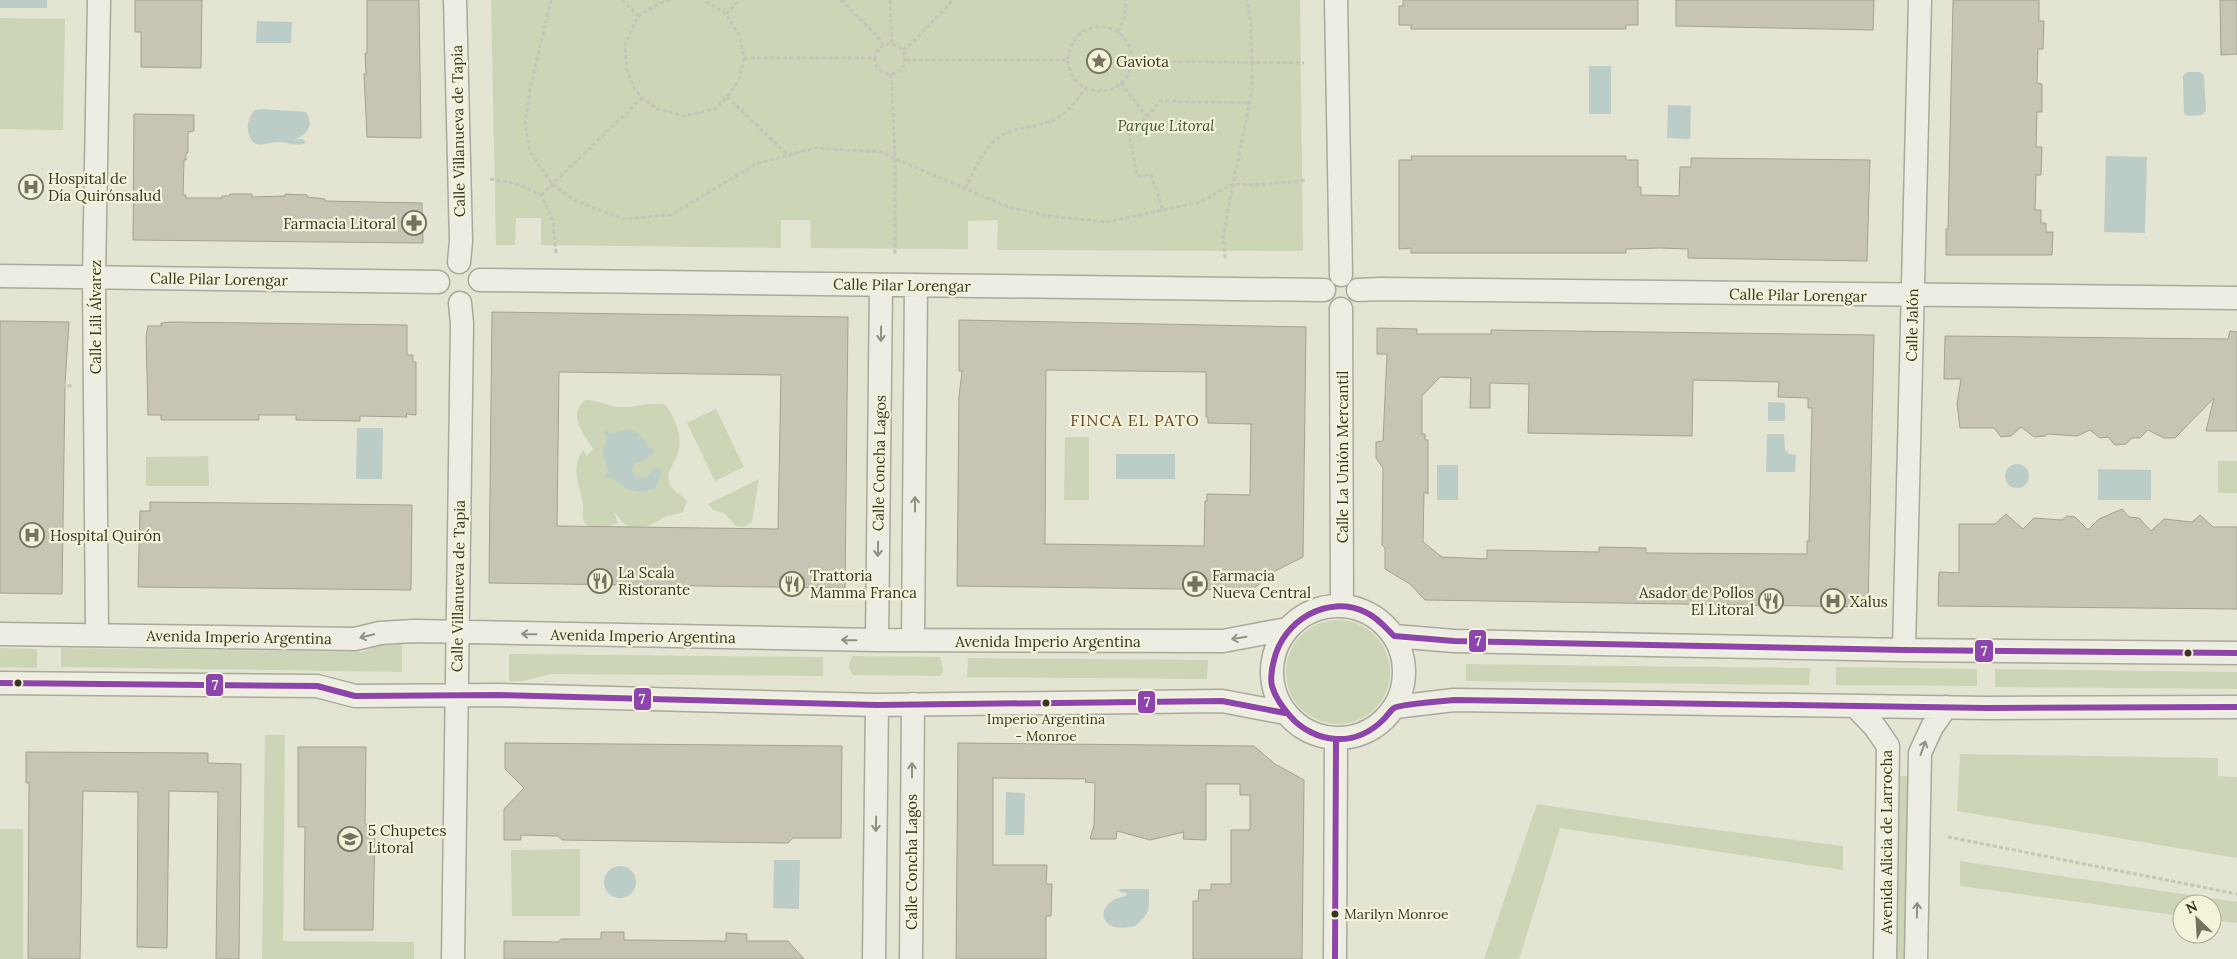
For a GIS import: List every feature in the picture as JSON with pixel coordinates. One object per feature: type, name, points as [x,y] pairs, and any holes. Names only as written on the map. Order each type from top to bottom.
[{"type":"street","name":"Calle Lili Álvarez","points":[[97,635],[94,277],[99,0]]},
{"type":"street","name":"Calle Villanueva de Tapia","points":[[455,0],[461,241],[459,262]]},
{"type":"street","points":[[1336,0],[1341,275]]},
{"type":"street","name":"Calle Jalón","points":[[1904,650],[1920,0]]},
{"type":"street","points":[[459,262],[473,267],[480,280],[480,286],[472,298],[460,303],[447,299],[439,289],[438,282],[443,270],[448,265],[459,262]]},
{"type":"street","points":[[1341,275],[1353,280],[1358,290],[1357,300],[1350,307],[1341,309],[1332,306],[1326,300],[1324,290],[1330,279],[1341,275]]},
{"type":"street","name":"Calle Pilar Lorengar","points":[[0,276],[438,282]]},
{"type":"street","name":"Calle Pilar Lorengar","points":[[480,280],[1324,290]]},
{"type":"street","name":"Calle Concha Lagos","points":[[878,640],[881,285]]},
{"type":"street","points":[[913,640],[916,286]]},
{"type":"street","name":"Calle Pilar Lorengar","points":[[1358,290],[2237,298]]},
{"type":"street","name":"Calle Villanueva de Tapia","points":[[453,959],[462,324],[460,303]]},
{"type":"street","name":"Calle La Unión Mercantil","points":[[1341,309],[1342,605]]},
{"type":"street","points":[[1342,605],[1363,610],[1375,617],[1394,636],[1404,659],[1404,683],[1395,707],[1380,724],[1359,735],[1336,739],[1317,736],[1300,727],[1285,714],[1272,686],[1273,656],[1287,630],[1311,611],[1342,605]]},
{"type":"street","name":"Avenida Imperio Argentina","points":[[0,634],[355,640],[380,633],[414,631],[878,640],[1223,641],[1287,630]]},
{"type":"street","points":[[1394,636],[1454,641],[1904,650],[2237,653]]},
{"type":"street","points":[[0,682],[317,686],[355,696],[456,696],[877,705],[1222,701],[1285,714]]},
{"type":"street","points":[[1395,707],[1454,700],[1946,707],[2237,707]]},
{"type":"street","name":"Calle Concha Lagos","points":[[911,959],[913,704]]},
{"type":"street","points":[[874,959],[877,705]]},
{"type":"street","name":"Avenida Alicia de Larrocha","points":[[1855,706],[1875,727],[1888,746],[1885,959]]},
{"type":"street","name":"Avenida Alicia de Larrocha","points":[[1916,959],[1920,753],[1932,727],[1946,707]]},
{"type":"street","points":[[1335,959],[1336,739]]},
{"type":"path","points":[[551,0],[530,89],[525,124],[530,152],[553,185],[578,202],[623,219],[671,215],[756,164],[814,148],[880,152],[1008,207],[1049,216],[1107,222],[1201,202],[1232,184],[1258,186],[1306,180]]},
{"type":"path","points":[[622,0],[638,16]]},
{"type":"path","points":[[670,0],[660,3],[638,16],[626,45],[627,71],[633,86],[642,98],[657,109],[684,116],[715,109],[727,97],[739,80],[744,58],[739,35],[726,14],[703,0]]},
{"type":"path","points":[[726,14],[740,0]]},
{"type":"path","points":[[841,0],[877,36],[883,45]]},
{"type":"path","points":[[890,0],[892,44]]},
{"type":"path","points":[[903,50],[954,0]]},
{"type":"path","points":[[1118,32],[1125,17],[1124,0]]},
{"type":"path","points":[[1225,258],[1223,236],[1252,90],[1250,23],[1247,0]]},
{"type":"path","points":[[1095,26],[1107,27],[1118,32],[1128,41],[1133,54],[1132,68],[1125,80],[1113,89],[1100,92],[1086,88],[1073,77],[1067,60],[1069,48],[1075,38],[1084,30],[1095,26]]},
{"type":"path","points":[[892,44],[903,50],[906,60],[904,67],[898,72],[891,74],[878,69],[875,58],[878,49],[883,45],[892,44]]},
{"type":"path","points":[[744,58],[875,58]]},
{"type":"path","points":[[906,60],[1067,60]]},
{"type":"path","points":[[1133,61],[1251,64],[1304,62]]},
{"type":"path","points":[[891,74],[895,158],[895,256]]},
{"type":"path","points":[[1121,83],[1147,117]]},
{"type":"path","points":[[965,188],[987,150],[999,137],[1015,130],[1053,121],[1069,110],[1086,88]]},
{"type":"path","points":[[727,97],[787,154]]},
{"type":"path","points":[[541,194],[553,185],[642,98]]},
{"type":"path","points":[[1163,210],[1151,175],[1137,176],[1129,135],[1160,101],[1249,103]]},
{"type":"path","points":[[490,179],[514,183],[541,194],[553,220],[556,253]]},
{"type":"path","points":[[13,455],[15,381]]},
{"type":"path","points":[[1948,837],[2237,894]]},
{"type":"green space","name":"Parque Litoral","points":[[491,0],[1300,0],[1303,251],[997,250],[998,220],[968,221],[968,249],[811,248],[810,220],[781,220],[781,248],[541,245],[541,218],[516,218],[515,245],[496,245]]},
{"type":"green space","points":[[0,18],[65,19],[63,130],[0,129]]},
{"type":"green space","points":[[586,400],[618,407],[649,404],[666,405],[679,434],[678,453],[669,473],[668,481],[673,489],[687,501],[683,512],[667,516],[642,528],[633,528],[626,525],[614,512],[618,523],[606,527],[588,526],[584,522],[583,505],[576,470],[583,450],[587,456],[593,449],[577,417],[580,405]]},
{"type":"green space","points":[[716,409],[744,467],[715,481],[687,423]]},
{"type":"green space","points":[[1065,437],[1089,437],[1089,500],[1064,500]]},
{"type":"green space","points":[[208,456],[209,486],[146,486],[146,457]]},
{"type":"green space","points":[[2218,461],[2237,461],[2237,493],[2218,493]]},
{"type":"green space","points":[[759,479],[752,522],[744,527],[736,526],[724,513],[713,510],[708,504]]},
{"type":"green space","points":[[1338,620],[1358,624],[1375,635],[1386,652],[1390,672],[1386,692],[1375,709],[1358,720],[1338,724],[1318,720],[1301,709],[1290,692],[1286,672],[1290,652],[1301,635],[1318,624]]},
{"type":"green space","points":[[382,644],[402,644],[402,672],[61,667],[61,648],[362,652]]},
{"type":"green space","points":[[0,648],[37,649],[37,668],[0,667]]},
{"type":"green space","points":[[509,654],[823,657],[823,676],[551,674],[523,681],[509,681]]},
{"type":"green space","points":[[853,656],[940,657],[943,670],[940,676],[853,675],[849,666]]},
{"type":"green space","points":[[968,658],[1208,660],[1207,679],[967,677]]},
{"type":"green space","points":[[1466,664],[1810,668],[1809,685],[1466,681]]},
{"type":"green space","points":[[1836,667],[1977,669],[1977,686],[1836,685]]},
{"type":"green space","points":[[1995,669],[2237,672],[2237,689],[1995,687]]},
{"type":"green space","points":[[265,735],[285,735],[283,941],[414,942],[414,959],[262,959]]},
{"type":"green space","points":[[1960,754],[2218,758],[2218,776],[2237,777],[2237,858],[1957,811]]},
{"type":"green space","points":[[1900,776],[1908,776],[1905,959],[1897,959]]},
{"type":"green space","points":[[1537,804],[1685,826],[1843,846],[1843,870],[1560,828],[1519,959],[1484,959]]},
{"type":"green space","points":[[0,829],[23,829],[23,959],[0,959]]},
{"type":"green space","points":[[580,849],[580,916],[512,916],[511,850]]},
{"type":"green space","points":[[1960,861],[2183,894],[2172,894],[2172,915],[1960,886]]},
{"type":"green space","points":[[2222,900],[2237,902],[2237,923],[2222,921]]},
{"type":"shaded area","points":[[0,0],[47,0],[47,8],[0,8]]},
{"type":"shaded area","points":[[257,21],[292,22],[291,43],[256,43]]},
{"type":"shaded area","points":[[1589,66],[1611,66],[1611,114],[1589,114]]},
{"type":"shaded area","points":[[2187,72],[2200,72],[2204,76],[2206,111],[2202,115],[2187,116],[2184,113],[2183,76]]},
{"type":"shaded area","points":[[1668,105],[1691,106],[1690,139],[1667,138]]},
{"type":"shaded area","points":[[255,110],[306,112],[309,121],[308,128],[303,135],[295,139],[303,139],[306,143],[278,142],[260,145],[254,143],[249,135],[248,122]]},
{"type":"shaded area","points":[[2106,156],[2147,157],[2145,233],[2104,232]]},
{"type":"shaded area","points":[[1768,402],[1785,403],[1785,421],[1768,421]]},
{"type":"shaded area","points":[[357,428],[383,428],[382,479],[356,479]]},
{"type":"shaded area","points":[[627,429],[638,433],[649,448],[654,449],[654,453],[649,455],[647,459],[634,463],[632,470],[638,477],[647,478],[652,469],[660,468],[661,474],[656,488],[644,492],[629,490],[612,478],[604,478],[608,471],[603,451],[607,437],[604,432],[613,433]]},
{"type":"shaded area","points":[[1767,434],[1784,434],[1785,450],[1789,454],[1796,455],[1795,472],[1766,472]]},
{"type":"shaded area","points":[[1116,454],[1175,454],[1175,479],[1116,479]]},
{"type":"shaded area","points":[[2017,464],[2022,465],[2028,471],[2028,481],[2022,487],[2017,488],[2012,487],[2006,481],[2005,476],[2006,471],[2012,465]]},
{"type":"shaded area","points":[[1437,465],[1458,465],[1458,500],[1437,500]]},
{"type":"shaded area","points":[[2098,469],[2151,470],[2151,500],[2098,500]]},
{"type":"shaded area","points":[[1006,792],[1025,793],[1024,835],[1005,835]]},
{"type":"shaded area","points":[[774,860],[800,860],[799,909],[773,908]]},
{"type":"shaded area","points":[[620,866],[631,871],[636,882],[631,893],[620,898],[609,893],[604,882],[609,871]]},
{"type":"shaded area","points":[[1119,889],[1149,889],[1148,910],[1135,926],[1122,928],[1112,926],[1106,922],[1104,910],[1108,904],[1115,899],[1126,896],[1127,893],[1120,892]]},
{"type":"building","points":[[135,0],[202,0],[201,68],[141,67],[141,32],[135,32]]},
{"type":"building","points":[[367,0],[419,0],[421,138],[367,137],[364,74],[366,74],[365,53],[367,53]]},
{"type":"building","points":[[1403,0],[1638,0],[1638,25],[1626,25],[1626,29],[1411,29],[1411,25],[1399,25],[1399,6],[1403,6]]},
{"type":"building","points":[[1676,0],[1874,0],[1873,30],[1676,26]]},
{"type":"building","points":[[1953,0],[2039,0],[2039,21],[2044,21],[2043,49],[2038,49],[2037,83],[2042,84],[2042,112],[2037,112],[2036,147],[2042,147],[2041,175],[2036,175],[2035,210],[2041,210],[2041,223],[2046,223],[2046,232],[2053,232],[2052,255],[1946,255]]},
{"type":"building","points":[[2220,0],[2237,0],[2237,54],[2221,55]]},
{"type":"building","points":[[134,114],[194,115],[194,131],[188,132],[188,153],[186,153],[186,160],[184,160],[183,195],[186,195],[186,198],[222,198],[222,196],[229,196],[230,194],[252,194],[252,197],[285,196],[285,194],[307,195],[307,197],[325,199],[325,201],[422,203],[423,243],[133,240]]},
{"type":"building","points":[[1411,156],[1626,156],[1626,160],[1638,160],[1638,187],[1641,187],[1641,195],[1679,196],[1680,167],[1691,167],[1691,158],[1870,160],[1867,261],[1688,258],[1688,249],[1660,248],[1626,249],[1626,253],[1411,253],[1411,248],[1399,249],[1399,160],[1412,160]]},
{"type":"building","points":[[492,312],[848,317],[845,588],[489,583]],"holes":[[[559,372],[781,375],[778,529],[557,526]]]},
{"type":"building","points":[[959,320],[1306,327],[1303,557],[1273,572],[1252,590],[957,586],[959,397],[962,371],[959,371]],"holes":[[[1046,370],[1206,372],[1206,417],[1208,417],[1208,423],[1251,424],[1250,495],[1207,494],[1207,501],[1205,501],[1204,546],[1045,544]]]},
{"type":"building","points":[[0,321],[69,322],[65,384],[62,594],[0,593]]},
{"type":"building","points":[[161,323],[407,325],[407,355],[413,355],[413,362],[416,362],[416,415],[406,414],[407,417],[360,416],[360,421],[296,420],[296,415],[259,415],[259,420],[161,420],[161,415],[148,415],[146,336],[148,326],[161,326]]},
{"type":"building","points":[[1377,328],[1417,329],[1417,334],[1491,334],[1491,330],[1874,335],[1868,607],[1425,600],[1410,584],[1385,569],[1385,548],[1382,545],[1383,468],[1376,458],[1376,442],[1383,441],[1387,354],[1377,354]],"holes":[[[1440,377],[1471,378],[1470,408],[1490,408],[1490,383],[1529,384],[1528,433],[1692,436],[1693,380],[1779,382],[1778,397],[1808,398],[1808,408],[1812,408],[1809,541],[1807,541],[1807,554],[1646,553],[1646,548],[1599,547],[1599,552],[1487,550],[1487,559],[1442,557],[1423,542],[1424,492],[1428,494],[1428,440],[1425,440],[1425,434],[1422,434],[1422,396]]]},
{"type":"building","points":[[2230,331],[2237,332],[2237,431],[2206,431],[2214,398],[2175,438],[2164,438],[2148,430],[2140,438],[2132,438],[2126,444],[2115,445],[2108,437],[2100,438],[2090,430],[2077,436],[2048,434],[2034,437],[2021,427],[2011,436],[2001,437],[1994,428],[1960,428],[1957,404],[1961,379],[1944,379],[1945,336],[2228,339]]},
{"type":"building","points":[[150,502],[412,505],[411,590],[138,587],[140,511],[150,511]]},
{"type":"building","points":[[2122,509],[2129,517],[2139,518],[2151,531],[2164,519],[2192,522],[2200,515],[2213,527],[2237,527],[2237,609],[1938,606],[1939,572],[1959,573],[1959,524],[1995,524],[2006,514],[2023,529],[2034,518],[2062,520],[2067,516],[2075,517],[2088,530],[2099,519]]},
{"type":"building","points":[[505,743],[842,746],[841,838],[793,838],[788,843],[562,840],[558,836],[521,835],[521,840],[504,840],[504,809],[524,788],[505,769]]},
{"type":"building","points":[[958,743],[1254,746],[1275,764],[1304,780],[1302,959],[1193,959],[1193,901],[1198,901],[1199,890],[1211,890],[1211,884],[1231,884],[1231,830],[1250,830],[1250,795],[1240,795],[1240,784],[1206,784],[1206,840],[1183,839],[1184,832],[1150,840],[1117,831],[1116,839],[1090,839],[1094,825],[1095,783],[1085,782],[1086,779],[993,778],[993,865],[1047,865],[1046,884],[1052,884],[1051,916],[1046,916],[1046,959],[956,959]]},
{"type":"building","points":[[298,747],[366,747],[365,824],[375,825],[373,930],[304,930],[305,827],[298,827]]},
{"type":"building","points":[[26,752],[208,753],[208,763],[241,764],[239,959],[216,959],[218,792],[169,791],[167,948],[137,947],[138,792],[83,791],[80,959],[28,959],[29,783],[26,783]]},
{"type":"building","points":[[601,932],[624,932],[624,940],[726,941],[726,933],[747,934],[747,941],[788,941],[804,959],[504,959],[504,941],[558,942],[561,939],[601,939]]},
{"type":"transit line","name":"7","points":[[2237,653],[1904,650],[1454,641],[1394,636],[1369,614],[1351,607],[1336,606],[1322,609],[1309,615],[1297,623],[1287,634],[1279,646],[1274,660],[1271,680],[1277,698],[1294,721],[1316,735],[1336,739],[1356,737],[1368,731],[1379,724],[1394,708],[1454,700],[1987,708],[2237,707]]},
{"type":"transit line","name":"7","points":[[0,683],[317,686],[355,696],[497,695],[877,705],[1222,701],[1285,713]]},
{"type":"transit line","name":"7","points":[[1335,959],[1336,739]]},
{"type":"place","name":"Gaviota","points":[[1099,61]]},
{"type":"place","name":"Hospital de Día Quirónsalud","points":[[31,187]]},
{"type":"place","name":"Farmacia Litoral","points":[[414,223]]},
{"type":"place","name":"Hospital Quirón","points":[[32,535]]},
{"type":"place","name":"La Scala Ristorante","points":[[600,581]]},
{"type":"place","name":"Trattoria Mamma Franca","points":[[792,584]]},
{"type":"place","name":"Farmacia Nueva Central","points":[[1195,584]]},
{"type":"place","name":"Asador de Pollos El Litoral","points":[[1771,601]]},
{"type":"place","name":"Xalus","points":[[1833,601]]},
{"type":"place","name":"Imperio Argentina - Monroe","points":[[1046,703]]},
{"type":"place","name":"5 Chupetes Litoral","points":[[350,839]]},
{"type":"place","name":"Marilyn Monroe","points":[[1335,914]]},
{"type":"district","name":"FINCA EL PATO","points":[[1135,420]]}]
